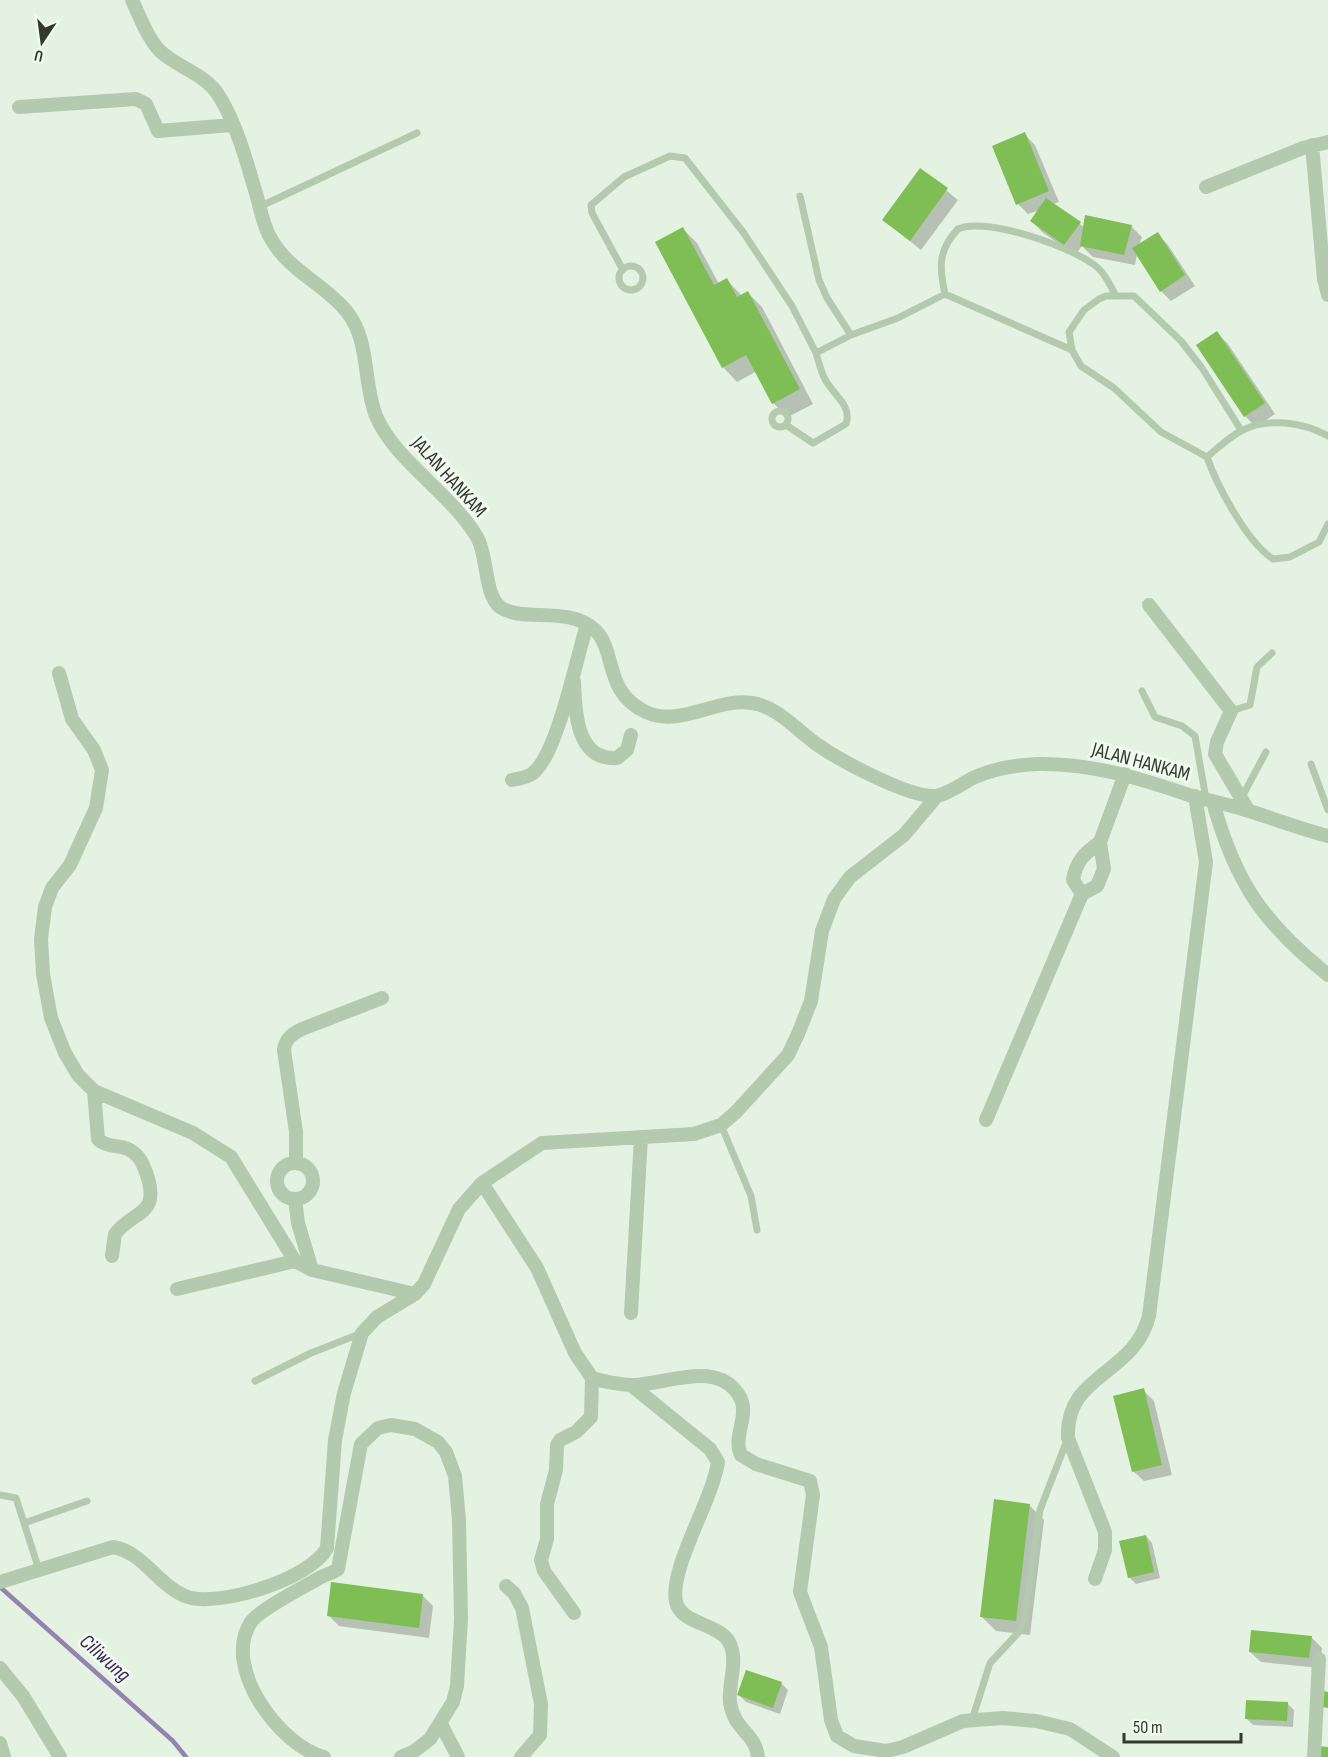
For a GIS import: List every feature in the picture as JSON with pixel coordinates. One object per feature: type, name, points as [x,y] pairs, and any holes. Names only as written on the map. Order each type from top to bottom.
[{"type":"street","name":"JALAN HANKAM","points":[[132,0],[154,43],[168,57],[212,86],[218,94],[232,125],[266,229],[281,253],[350,315],[359,338],[370,400],[380,425],[397,448],[443,493],[476,535],[484,553],[490,590],[495,602],[508,611],[551,614],[587,624]]},
{"type":"street","points":[[19,107],[136,99],[146,104],[158,131],[232,125]]},
{"type":"street","points":[[1206,187],[1312,145],[1328,142]]},
{"type":"street","points":[[1312,145],[1324,279],[1328,295]]},
{"type":"street","points":[[1149,605],[1231,711],[1217,742],[1215,754],[1244,804]]},
{"type":"street","points":[[5,1580],[113,1547],[128,1552],[179,1593],[196,1599],[254,1590],[289,1578],[319,1561],[327,1548],[335,1440],[344,1393],[362,1333],[381,1313],[416,1294],[424,1284],[459,1209],[482,1183],[542,1143],[694,1134],[722,1125],[788,1055],[813,993],[826,916],[844,883],[903,835],[937,796],[892,784],[852,766],[761,705],[748,702],[727,703],[670,717],[647,712],[632,702],[616,684],[603,640],[587,624],[549,752],[536,771],[527,777],[512,780]]},
{"type":"street","points":[[574,669],[576,719],[589,748],[600,757],[617,758],[627,750],[632,735]]},
{"type":"street","points":[[59,673],[72,719],[94,750],[102,770],[96,808],[70,865],[52,888],[45,907],[41,939],[43,974],[51,1018],[65,1053],[78,1075],[94,1091],[193,1133],[231,1157],[295,1261],[312,1270],[416,1294]]},
{"type":"street","name":"JALAN HANKAM","points":[[937,796],[998,769],[1020,765],[1068,765],[1125,774],[1205,800],[1244,804],[1328,836]]},
{"type":"street","points":[[986,1120],[1082,894],[1097,885],[1104,870],[1100,842],[1125,774]]},
{"type":"street","points":[[1205,800],[1229,856],[1249,894],[1282,934],[1328,975]]},
{"type":"street","points":[[1095,1579],[1105,1550],[1104,1532],[1068,1438],[1069,1416],[1076,1398],[1136,1347],[1149,1316],[1206,862],[1205,800]]},
{"type":"street","points":[[1082,894],[1075,887],[1074,873],[1082,855],[1100,842]]},
{"type":"street","points":[[296,1163],[296,1132],[284,1050],[286,1043],[292,1034],[302,1029],[382,998]]},
{"type":"street","points":[[94,1091],[98,1139],[102,1144],[122,1147],[135,1154],[142,1161],[152,1193],[148,1207],[115,1234],[112,1256]]},
{"type":"street","points":[[631,1313],[641,1137]]},
{"type":"street","points":[[296,1163],[311,1172],[313,1184],[307,1195],[295,1199],[284,1195],[278,1184],[280,1172],[296,1163]]},
{"type":"street","points":[[482,1183],[537,1268],[575,1353],[592,1378],[591,1417],[576,1432],[560,1440],[557,1446],[556,1470],[547,1504],[547,1539],[541,1560],[544,1571],[573,1613]]},
{"type":"street","points":[[295,1199],[298,1223],[312,1270]]},
{"type":"street","points":[[177,1289],[295,1261]]},
{"type":"street","points":[[592,1378],[631,1385],[701,1375],[725,1383],[735,1390],[743,1403],[738,1445],[743,1457],[756,1464],[810,1481],[813,1495],[800,1592],[821,1647],[833,1729],[844,1741],[877,1754],[903,1747],[942,1729],[972,1720],[1003,1718],[1059,1726],[1080,1733],[1113,1757]]},
{"type":"street","points":[[631,1385],[710,1449],[718,1462],[715,1481],[676,1582],[676,1604],[684,1614],[720,1631],[730,1644],[733,1664],[730,1701],[736,1723],[756,1744],[758,1757]]},
{"type":"street","points":[[324,1757],[297,1743],[264,1710],[253,1690],[245,1667],[244,1648],[248,1628],[255,1617],[339,1567],[361,1444],[378,1428],[391,1425],[407,1426],[438,1442],[451,1462],[455,1476],[461,1557],[461,1619],[456,1696],[441,1724],[423,1746],[401,1757]]},
{"type":"street","points":[[335,1440],[361,1444]]},
{"type":"street","points":[[506,1586],[514,1593],[522,1608],[541,1704],[540,1735],[521,1757]]},
{"type":"street","points":[[1314,1757],[1318,1659]]},
{"type":"street","points":[[0,1668],[23,1696],[60,1757]]},
{"type":"street","points":[[441,1724],[458,1757]]},
{"type":"street","points":[[0,1743],[4,1757]]},
{"type":"lane","points":[[260,207],[417,133]]},
{"type":"lane","points":[[623,270],[592,213],[593,203],[624,177],[670,156],[682,157],[743,232],[792,306],[816,353],[825,380],[847,411],[846,424],[813,443],[786,425]]},
{"type":"lane","points":[[800,196],[819,280],[851,335]]},
{"type":"lane","points":[[945,294],[939,267],[940,256],[958,229],[975,224],[1016,231],[1082,257],[1103,273],[1116,296]]},
{"type":"lane","points":[[816,353],[851,335],[898,318],[945,294]]},
{"type":"lane","points":[[945,294],[1072,350]]},
{"type":"lane","points":[[1241,430],[1202,368],[1181,341],[1134,296],[1099,299],[1084,310],[1069,332],[1072,350],[1082,366],[1114,388],[1161,432],[1207,457],[1221,489],[1249,531],[1273,559],[1290,557],[1319,542],[1328,524]]},
{"type":"lane","points":[[1207,457],[1241,430],[1285,423],[1319,431],[1328,436]]},
{"type":"lane","points":[[1231,711],[1250,705],[1257,667],[1272,653]]},
{"type":"lane","points":[[1142,691],[1155,717],[1182,726],[1196,736],[1205,800]]},
{"type":"lane","points":[[1244,804],[1266,752]]},
{"type":"lane","points":[[1311,764],[1328,809]]},
{"type":"lane","points":[[722,1125],[750,1196],[757,1230]]},
{"type":"lane","points":[[255,1381],[311,1353],[362,1333]]},
{"type":"lane","points":[[972,1720],[990,1663],[1019,1632],[1024,1620],[1040,1510],[1068,1438]]},
{"type":"lane","points":[[0,1495],[16,1498],[39,1569]]},
{"type":"lane","points":[[24,1523],[87,1501]]},
{"type":"building","points":[[1025,132],[1049,191],[1016,205],[992,146]]},
{"type":"building","points":[[920,168],[948,188],[910,241],[882,220]]},
{"type":"building","points":[[1046,198],[1081,222],[1064,245],[1030,221]]},
{"type":"building","points":[[1085,215],[1132,225],[1124,255],[1080,246]]},
{"type":"building","points":[[683,227],[714,285],[727,278],[737,297],[748,291],[800,389],[772,404],[746,355],[722,368],[655,242]]},
{"type":"building","points":[[1158,232],[1185,275],[1160,292],[1132,248]]},
{"type":"building","points":[[1217,331],[1265,403],[1244,417],[1196,345]]},
{"type":"building","points":[[1144,1388],[1162,1465],[1132,1472],[1113,1396]]},
{"type":"building","points":[[994,1499],[1030,1504],[1016,1621],[980,1617]]},
{"type":"building","points":[[1146,1535],[1154,1572],[1128,1578],[1119,1541]]},
{"type":"building","points":[[331,1582],[423,1594],[419,1628],[327,1616]]},
{"type":"building","points":[[1251,1630],[1312,1636],[1309,1658],[1249,1652]]},
{"type":"building","points":[[746,1670],[782,1682],[773,1708],[737,1695]]},
{"type":"building","points":[[1323,1691],[1328,1692],[1328,1708],[1322,1707]]},
{"type":"building","points":[[1246,1700],[1288,1702],[1287,1721],[1245,1719]]},
{"type":"building","points":[[1319,1746],[1328,1747],[1328,1757],[1319,1757]]},
{"type":"waterway","name":"Ciliwung","points":[[0,1587],[173,1741],[186,1757]]}]
